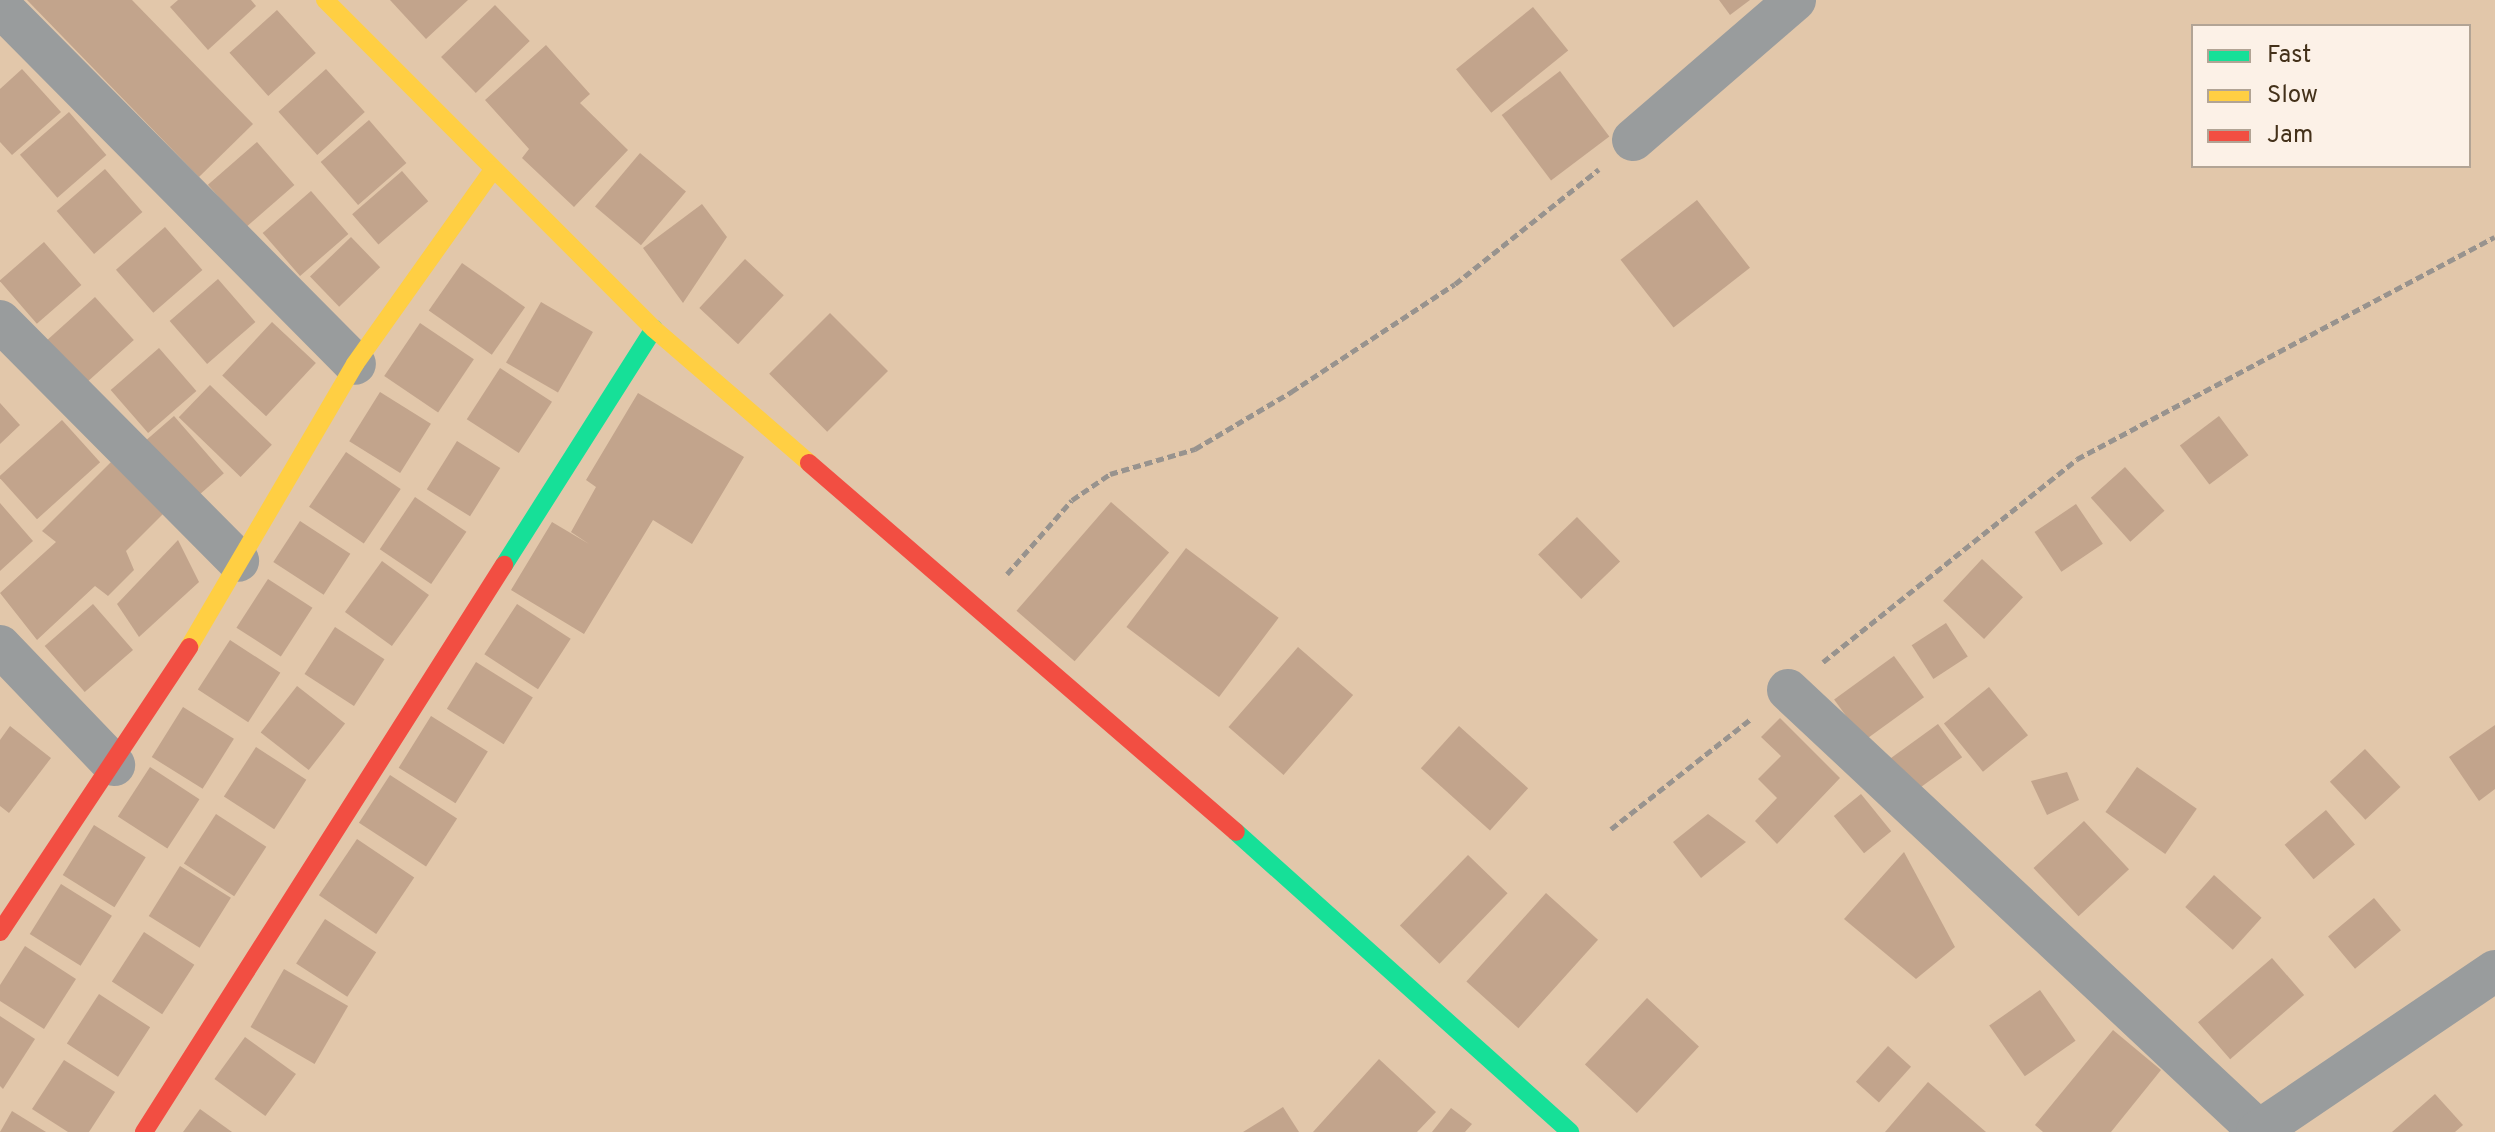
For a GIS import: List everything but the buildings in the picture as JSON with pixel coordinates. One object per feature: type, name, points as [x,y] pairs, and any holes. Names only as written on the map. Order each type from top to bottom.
[{"type":"street","points":[[325,0],[654,329],[975,611],[1276,867],[1570,1132]]},
{"type":"street","points":[[1633,140],[1795,0]]},
{"type":"street","points":[[0,6],[355,364]]},
{"type":"street","points":[[0,932],[114,765],[355,364],[493,170]]},
{"type":"street","points":[[0,321],[238,561]]},
{"type":"street","points":[[144,1132],[654,329]]},
{"type":"street","points":[[0,646],[114,765]]},
{"type":"street","points":[[1788,690],[2258,1132],[2495,971]]},
{"type":"path","points":[[975,611],[1072,500],[1110,474],[1195,449],[1291,392],[1455,284],[1633,140]]},
{"type":"path","points":[[1611,829],[2077,459],[2495,237]]},
{"type":"traffic: fast","points":[[504,565],[654,329]]},
{"type":"traffic: fast","points":[[1236,832],[1570,1132]]},
{"type":"traffic: slow","points":[[325,0],[654,329],[809,463]]},
{"type":"traffic: slow","points":[[189,647],[355,364],[493,170]]},
{"type":"traffic: jam","points":[[809,463],[1236,832]]},
{"type":"traffic: jam","points":[[144,1132],[504,565]]},
{"type":"traffic: jam","points":[[0,932],[189,647]]}]
